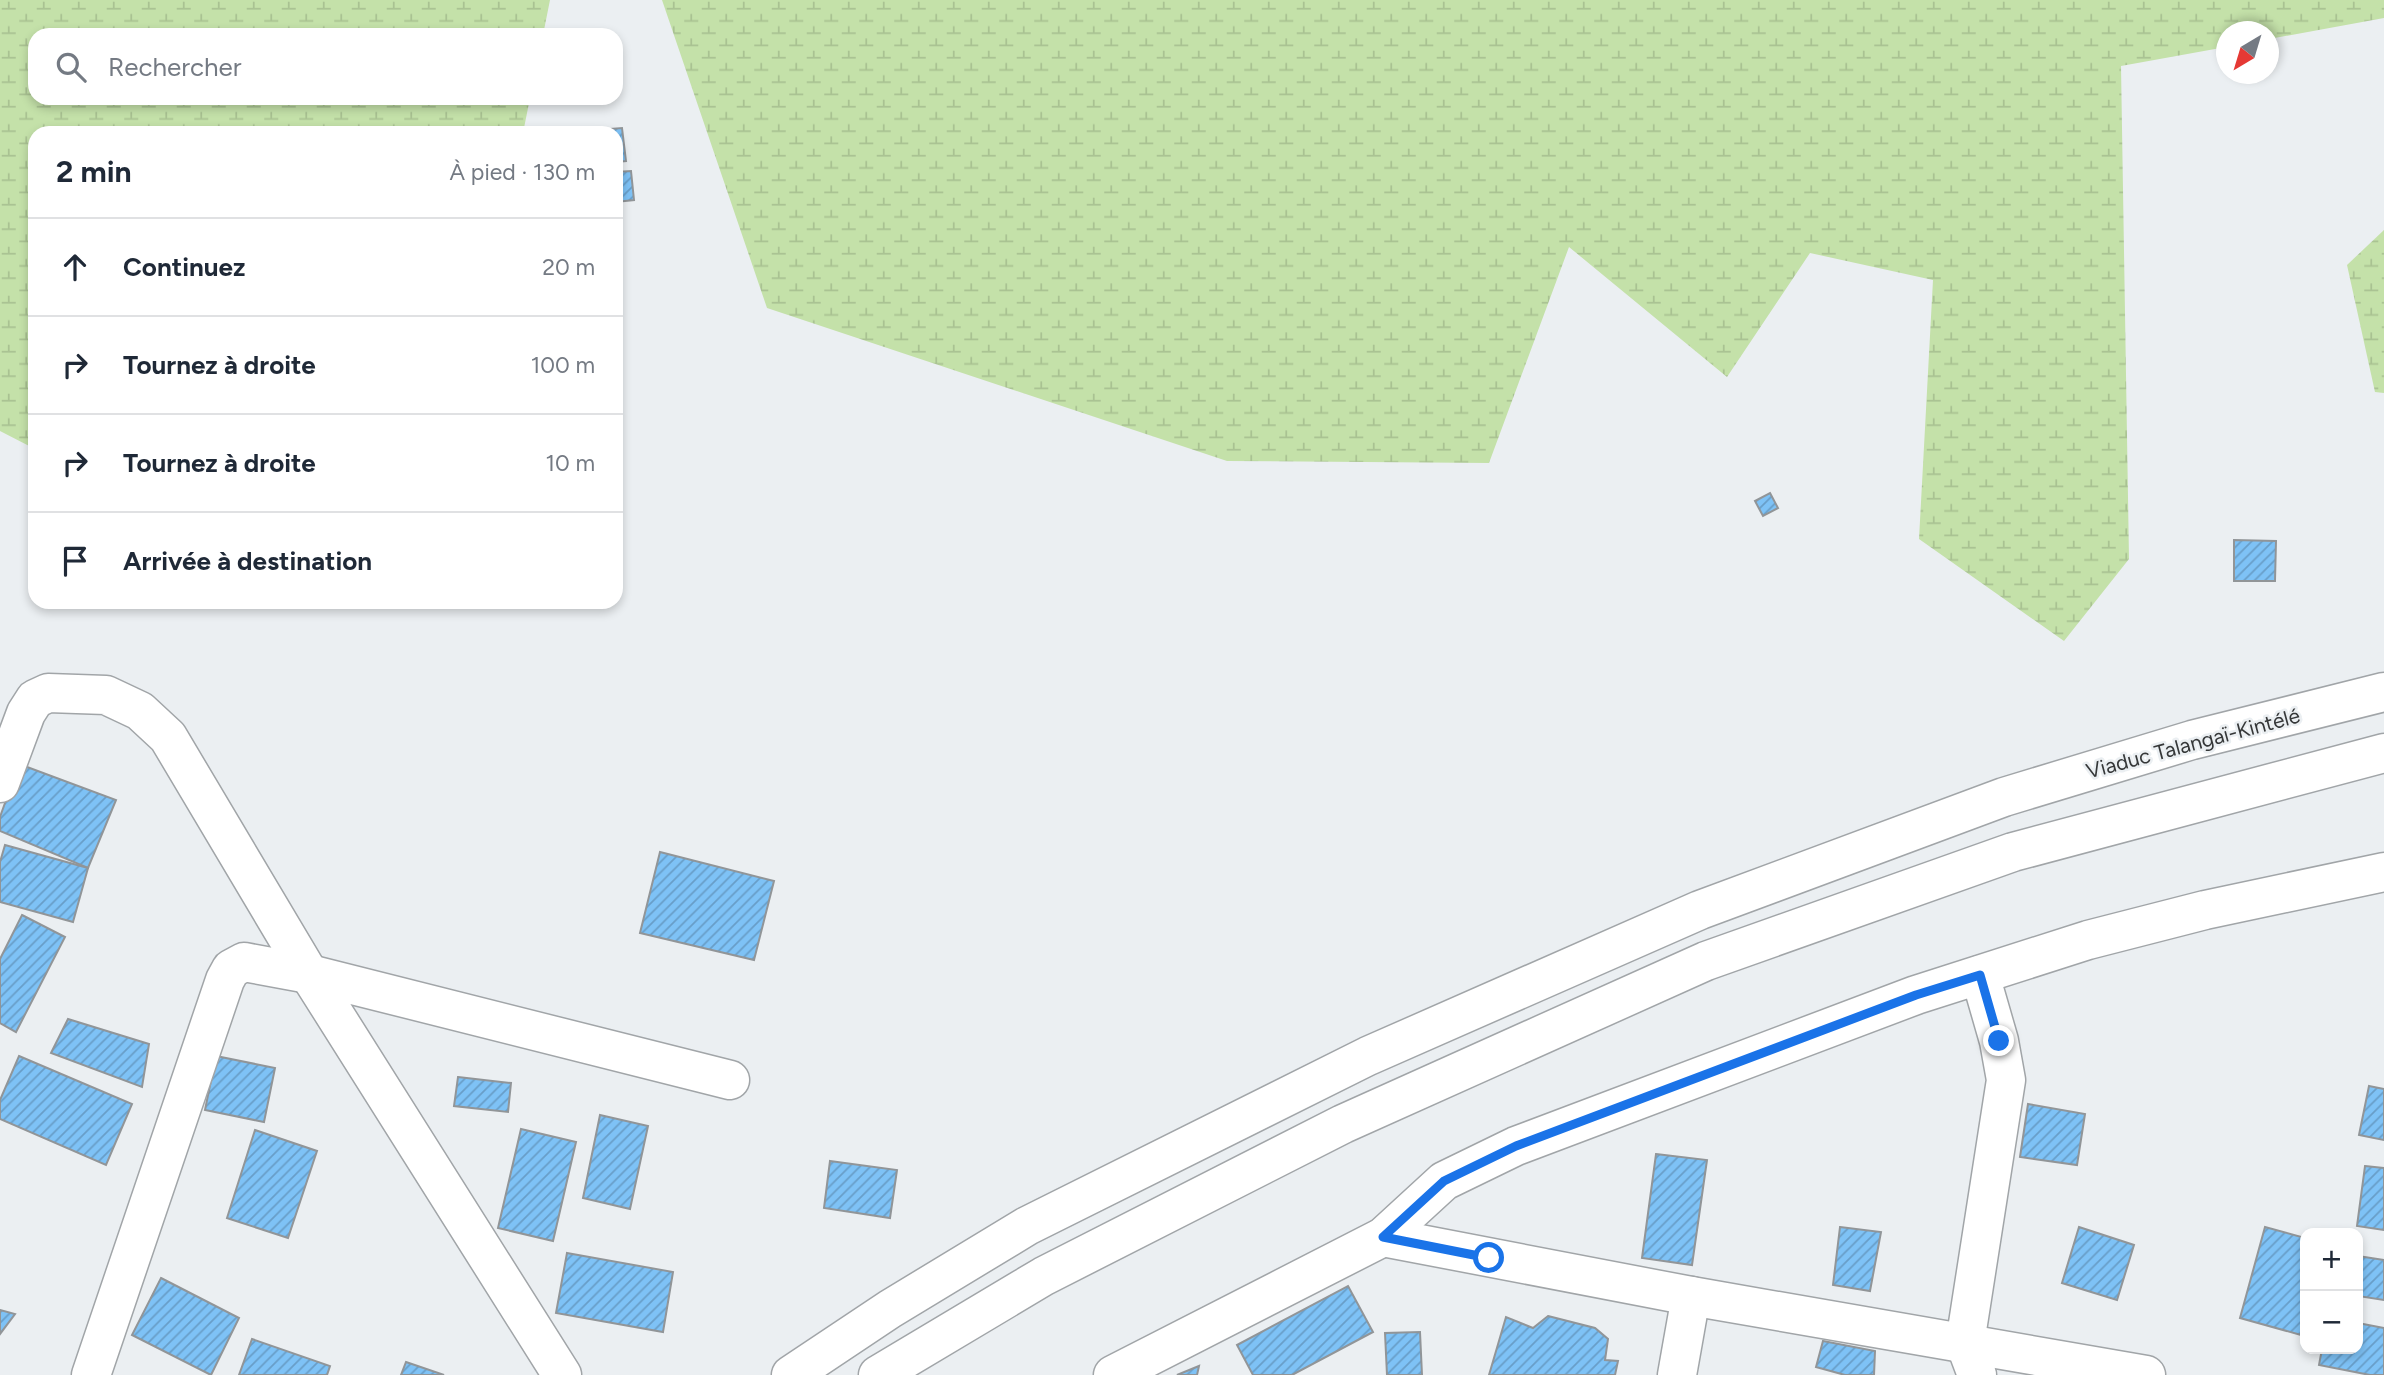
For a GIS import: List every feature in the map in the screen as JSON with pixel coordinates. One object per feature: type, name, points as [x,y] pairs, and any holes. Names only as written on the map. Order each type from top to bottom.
[{"type":"main road","name":"Viaduc Talangaï-Kintélé","points":[[792,1375],[890,1308],[1027,1226],[1368,1056],[1700,910],[2004,797],[2192,740],[2384,692]]},
{"type":"main road","points":[[0,783],[26,713],[35,699],[48,693],[106,695],[140,711],[168,737],[309,974],[562,1375]]},
{"type":"main road","points":[[878,1375],[1044,1276],[1343,1124],[1706,961],[2014,852],[2384,753]]},
{"type":"main road","points":[[1113,1375],[1383,1237],[1444,1181],[1516,1146],[1916,995],[2088,940],[2205,910],[2384,872]]},
{"type":"main road","points":[[90,1375],[225,980],[231,969],[244,962],[309,974],[730,1080]]},
{"type":"main road","points":[[1971,1359],[2006,1080],[1999,1041],[1980,975]]},
{"type":"main road","points":[[1383,1237],[1691,1296],[1971,1359],[2146,1375]]},
{"type":"main road","points":[[1677,1375],[1691,1296]]},
{"type":"green space","points":[[0,0],[550,0],[544,28],[28,28],[28,105],[529,105],[524,126],[28,126],[28,445],[0,431]]},
{"type":"green space","points":[[662,0],[2384,0],[2384,18],[2279,37],[2279,21],[2216,21],[2216,49],[2121,66],[2129,559],[2064,641],[1919,539],[1933,280],[1810,253],[1727,377],[1569,247],[1489,463],[1227,461],[767,308]]},
{"type":"green space","points":[[2384,230],[2384,393],[2375,392],[2347,265]]},
{"type":"building","points":[[623,136],[626,161],[623,161]]},
{"type":"building","points":[[631,171],[634,200],[623,201],[623,172]]},
{"type":"building","points":[[1770,493],[1778,508],[1763,516],[1755,501]]},
{"type":"building","points":[[2234,540],[2276,541],[2275,581],[2234,581]]},
{"type":"building","points":[[19,764],[116,800],[88,868],[0,831],[0,817]]},
{"type":"building","points":[[5,845],[88,868],[73,922],[0,902],[0,862]]},
{"type":"building","points":[[660,852],[774,881],[754,960],[640,933]]},
{"type":"building","points":[[22,915],[65,937],[16,1032],[0,1023],[0,959]]},
{"type":"building","points":[[68,1019],[149,1044],[142,1087],[51,1053]]},
{"type":"building","points":[[19,1056],[132,1104],[106,1165],[0,1119],[0,1100]]},
{"type":"building","points":[[216,1056],[275,1068],[264,1122],[205,1110]]},
{"type":"building","points":[[458,1077],[511,1083],[508,1112],[454,1106]]},
{"type":"building","points":[[2369,1086],[2384,1089],[2384,1140],[2359,1135]]},
{"type":"building","points":[[2028,1104],[2085,1114],[2077,1165],[2020,1157]]},
{"type":"building","points":[[600,1115],[648,1126],[630,1209],[583,1198]]},
{"type":"building","points":[[521,1129],[576,1142],[553,1241],[498,1228]]},
{"type":"building","points":[[255,1130],[317,1151],[288,1238],[227,1218]]},
{"type":"building","points":[[1656,1154],[1707,1160],[1692,1265],[1642,1258]]},
{"type":"building","points":[[830,1161],[897,1170],[890,1218],[824,1208]]},
{"type":"building","points":[[2365,1166],[2384,1168],[2384,1230],[2357,1226]]},
{"type":"building","points":[[1840,1227],[1881,1232],[1870,1291],[1833,1285]]},
{"type":"building","points":[[2079,1227],[2134,1245],[2117,1300],[2062,1283]]},
{"type":"building","points":[[2265,1227],[2300,1237],[2300,1335],[2240,1318]]},
{"type":"building","points":[[567,1253],[673,1272],[663,1332],[556,1313]]},
{"type":"building","points":[[2363,1257],[2384,1260],[2384,1300],[2363,1297]]},
{"type":"building","points":[[161,1278],[239,1318],[211,1375],[132,1335]]},
{"type":"building","points":[[1348,1286],[1373,1332],[1292,1375],[1253,1375],[1237,1345]]},
{"type":"building","points":[[0,1310],[15,1314],[0,1334]]},
{"type":"building","points":[[1548,1316],[1595,1328],[1608,1339],[1605,1360],[1618,1361],[1615,1375],[1489,1375],[1506,1317],[1533,1328]]},
{"type":"building","points":[[2363,1324],[2384,1328],[2384,1375],[2370,1375],[2319,1365],[2321,1354],[2363,1354]]},
{"type":"building","points":[[1420,1332],[1422,1375],[1387,1375],[1385,1333]]},
{"type":"building","points":[[252,1339],[330,1366],[327,1375],[239,1375]]},
{"type":"building","points":[[1823,1341],[1875,1351],[1874,1375],[1845,1375],[1816,1367]]},
{"type":"building","points":[[406,1362],[444,1375],[401,1375]]},
{"type":"building","points":[[1199,1366],[1197,1375],[1177,1375]]},
{"type":"route","points":[[1489,1258],[1383,1237],[1444,1181],[1516,1146],[1916,995],[1980,975],[1999,1041]]}]
